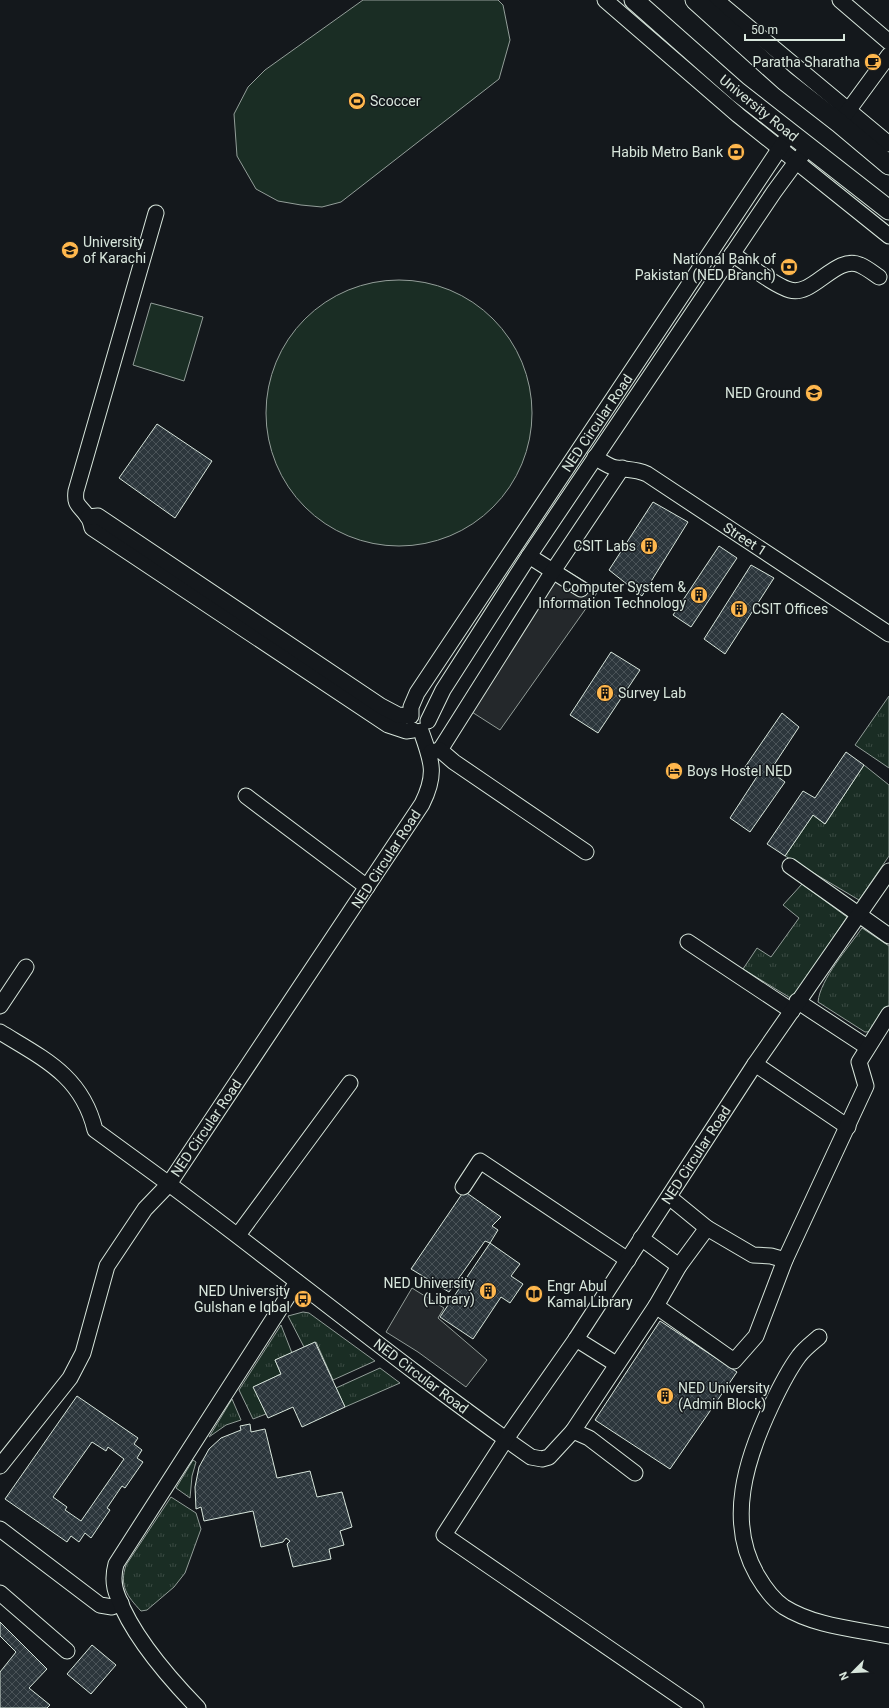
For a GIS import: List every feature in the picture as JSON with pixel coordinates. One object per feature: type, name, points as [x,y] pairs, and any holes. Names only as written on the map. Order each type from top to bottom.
[{"type":"main road","name":"University Road","points":[[634,0],[738,92],[889,210]]},
{"type":"main road","points":[[695,0],[785,81],[843,117],[889,165]]},
{"type":"street","points":[[605,0],[732,110],[889,236]]},
{"type":"street","points":[[716,0],[843,117],[889,144]]},
{"type":"street","points":[[840,0],[889,42]]},
{"type":"street","points":[[843,117],[889,54]]},
{"type":"street","name":"NED Circular Road","points":[[708,1228],[679,1266],[656,1306],[616,1364],[573,1431],[549,1457],[542,1459],[531,1457],[506,1439],[169,1184],[422,804],[432,780],[434,751],[418,725],[411,707],[417,693],[790,133]]},
{"type":"street","name":"NED Circular Road","points":[[418,725],[443,690],[529,556],[732,254],[796,162],[809,147]]},
{"type":"street","points":[[156,213],[76,491],[75,499],[78,506],[88,517],[98,516],[381,706],[418,725]]},
{"type":"street","points":[[732,254],[777,284],[791,290],[800,291],[815,284],[837,268],[850,264],[859,265],[879,277]]},
{"type":"street","name":"Street 1","points":[[595,458],[615,468],[640,471],[648,474],[889,634]]},
{"type":"street","points":[[586,852],[454,762],[434,751],[622,468]]},
{"type":"street","points":[[529,556],[581,589]]},
{"type":"street","points":[[246,796],[367,887]]},
{"type":"street","points":[[790,866],[860,914],[889,936]]},
{"type":"street","name":"NED Circular Road","points":[[506,1439],[576,1339],[794,1006],[889,871]]},
{"type":"street","points":[[688,942],[867,1048]]},
{"type":"street","points":[[0,1006],[26,967]]},
{"type":"street","points":[[656,1306],[734,1361],[756,1336],[785,1260],[866,1086],[859,1062],[889,1014]]},
{"type":"street","points":[[0,1032],[58,1070],[72,1083],[84,1100],[95,1130],[169,1184],[145,1209],[107,1266],[83,1353],[70,1378],[0,1466]]},
{"type":"street","points":[[755,1064],[848,1127]]},
{"type":"street","points":[[238,1235],[350,1083]]},
{"type":"street","points":[[463,1187],[480,1161],[628,1260]]},
{"type":"street","points":[[669,1197],[708,1228],[753,1255],[771,1256],[785,1260]]},
{"type":"street","points":[[641,1238],[679,1266]]},
{"type":"street","points":[[198,1708],[144,1642],[128,1619],[115,1587],[113,1576],[116,1564],[297,1282]]},
{"type":"street","points":[[819,1337],[800,1355],[787,1373],[750,1455],[740,1515],[743,1540],[752,1566],[766,1591],[783,1607],[800,1615],[824,1623],[889,1636]]},
{"type":"street","points":[[576,1339],[616,1364]]},
{"type":"street","points":[[573,1431],[589,1438],[634,1473]]},
{"type":"street","points":[[506,1439],[444,1535],[696,1708]]},
{"type":"street","points":[[0,1529],[100,1605],[112,1607],[121,1603]]},
{"type":"street","points":[[0,1593],[67,1651]]},
{"type":"green space","name":"Scoccer","points":[[363,0],[498,0],[503,5],[510,40],[499,79],[341,202],[322,207],[278,201],[256,189],[237,156],[234,114],[248,87],[265,70]]},
{"type":"green space","points":[[386,280],[412,280],[438,285],[462,295],[484,310],[502,328],[517,350],[527,374],[532,400],[532,426],[527,452],[517,476],[502,498],[484,516],[462,531],[438,541],[412,546],[386,546],[360,541],[336,531],[314,516],[296,498],[281,476],[271,452],[266,426],[266,400],[271,374],[281,350],[296,328],[314,310],[336,295],[360,285]]},
{"type":"green space","points":[[151,303],[203,317],[184,381],[133,365]]},
{"type":"green space","points":[[889,696],[889,768],[855,745]]},
{"type":"green space","points":[[864,765],[889,785],[889,856],[859,900],[785,856],[813,815],[825,824]]},
{"type":"green space","points":[[802,884],[847,917],[792,999],[743,969],[757,948],[771,957],[799,918],[783,905]]},
{"type":"green space","points":[[862,928],[889,946],[889,1016],[879,1031],[865,1032],[818,1002],[820,993],[829,973]]},
{"type":"green space","points":[[303,1312],[309,1313],[375,1361],[333,1380],[316,1342],[304,1347],[288,1316]]},
{"type":"green space","points":[[281,1325],[292,1353],[275,1360],[281,1374],[254,1387],[266,1414],[253,1419],[239,1390]]},
{"type":"green space","points":[[380,1368],[400,1383],[345,1407],[336,1388]]},
{"type":"green space","points":[[232,1399],[241,1420],[226,1425],[209,1437]]},
{"type":"green space","points":[[193,1460],[196,1462],[192,1476],[190,1498],[176,1488]]},
{"type":"green space","points":[[171,1497],[196,1513],[201,1529],[185,1573],[174,1587],[147,1610],[141,1611],[128,1595],[124,1585],[124,1572],[126,1565]]},
{"type":"shaded area","points":[[551,561],[599,590],[500,730],[461,705]]},
{"type":"shaded area","points":[[412,1288],[444,1308],[438,1318],[487,1360],[466,1387],[418,1352],[386,1332]]},
{"type":"building","points":[[157,424],[212,461],[175,518],[119,478]]},
{"type":"building","name":"CSIT Labs","points":[[653,502],[688,522],[642,596],[609,570]]},
{"type":"building","name":"Computer System & Information Technology","points":[[719,546],[737,558],[691,627],[673,615]]},
{"type":"building","name":"CSIT Offices","points":[[751,565],[774,578],[725,654],[704,639]]},
{"type":"building","name":"Survey Lab","points":[[611,652],[640,670],[598,733],[570,715]]},
{"type":"building","points":[[782,713],[799,727],[770,771],[785,782],[750,832],[730,818],[758,775],[745,767]]},
{"type":"building","points":[[846,752],[864,765],[825,824],[813,815],[785,856],[767,844],[803,791],[815,798]]},
{"type":"building","points":[[464,1191],[501,1217],[492,1226],[498,1230],[490,1243],[485,1241],[449,1292],[411,1269]]},
{"type":"building","name":"NED University (Library)","points":[[490,1243],[520,1264],[511,1276],[523,1284],[510,1303],[501,1297],[473,1339],[440,1317]]},
{"type":"building","name":"NED University (Admin Block)","points":[[660,1321],[737,1372],[670,1469],[595,1420]]},
{"type":"building","points":[[315,1342],[345,1407],[302,1427],[293,1407],[268,1418],[253,1387],[281,1374],[275,1360]]},
{"type":"building","points":[[77,1396],[138,1438],[134,1444],[142,1450],[137,1458],[143,1462],[125,1488],[122,1486],[107,1508],[110,1510],[91,1538],[85,1533],[79,1542],[71,1536],[67,1542],[5,1499]],"holes":[[[92,1442],[106,1451],[108,1447],[124,1459],[81,1521],[65,1510],[67,1507],[53,1497]]]},
{"type":"building","points":[[250,1424],[251,1432],[265,1429],[277,1478],[310,1471],[317,1497],[342,1492],[352,1527],[340,1531],[344,1545],[329,1549],[331,1559],[293,1567],[287,1544],[290,1541],[286,1538],[283,1542],[261,1547],[253,1511],[204,1521],[201,1507],[196,1509],[195,1487],[199,1467],[209,1449],[221,1438],[241,1430],[240,1426]]},
{"type":"building","points":[[0,1622],[47,1669],[29,1688],[50,1705],[47,1708],[0,1708],[0,1672],[16,1652],[0,1636]]},
{"type":"building","points":[[92,1645],[116,1665],[91,1694],[67,1674]]},
{"type":"place","name":"Paratha Sharatha","points":[[873,62]]},
{"type":"place","name":"Scoccer","points":[[357,101]]},
{"type":"place","name":"Habib Metro Bank","points":[[736,152]]},
{"type":"place","name":"University of Karachi","points":[[70,250]]},
{"type":"place","name":"National Bank of Pakistan (NED Branch)","points":[[789,267]]},
{"type":"place","name":"NED Ground","points":[[814,393]]},
{"type":"place","name":"CSIT Labs","points":[[649,546]]},
{"type":"place","name":"Computer System & Information Technology","points":[[699,595]]},
{"type":"place","name":"CSIT Offices","points":[[739,609]]},
{"type":"place","name":"Survey Lab","points":[[605,693]]},
{"type":"place","name":"Boys Hostel NED","points":[[674,771]]},
{"type":"place","name":"NED University (Library)","points":[[488,1291]]},
{"type":"place","name":"Engr Abul Kamal Library","points":[[534,1294]]},
{"type":"place","name":"NED University Gulshan e Iqbal","points":[[303,1299]]},
{"type":"place","name":"NED University (Admin Block)","points":[[665,1396]]}]
